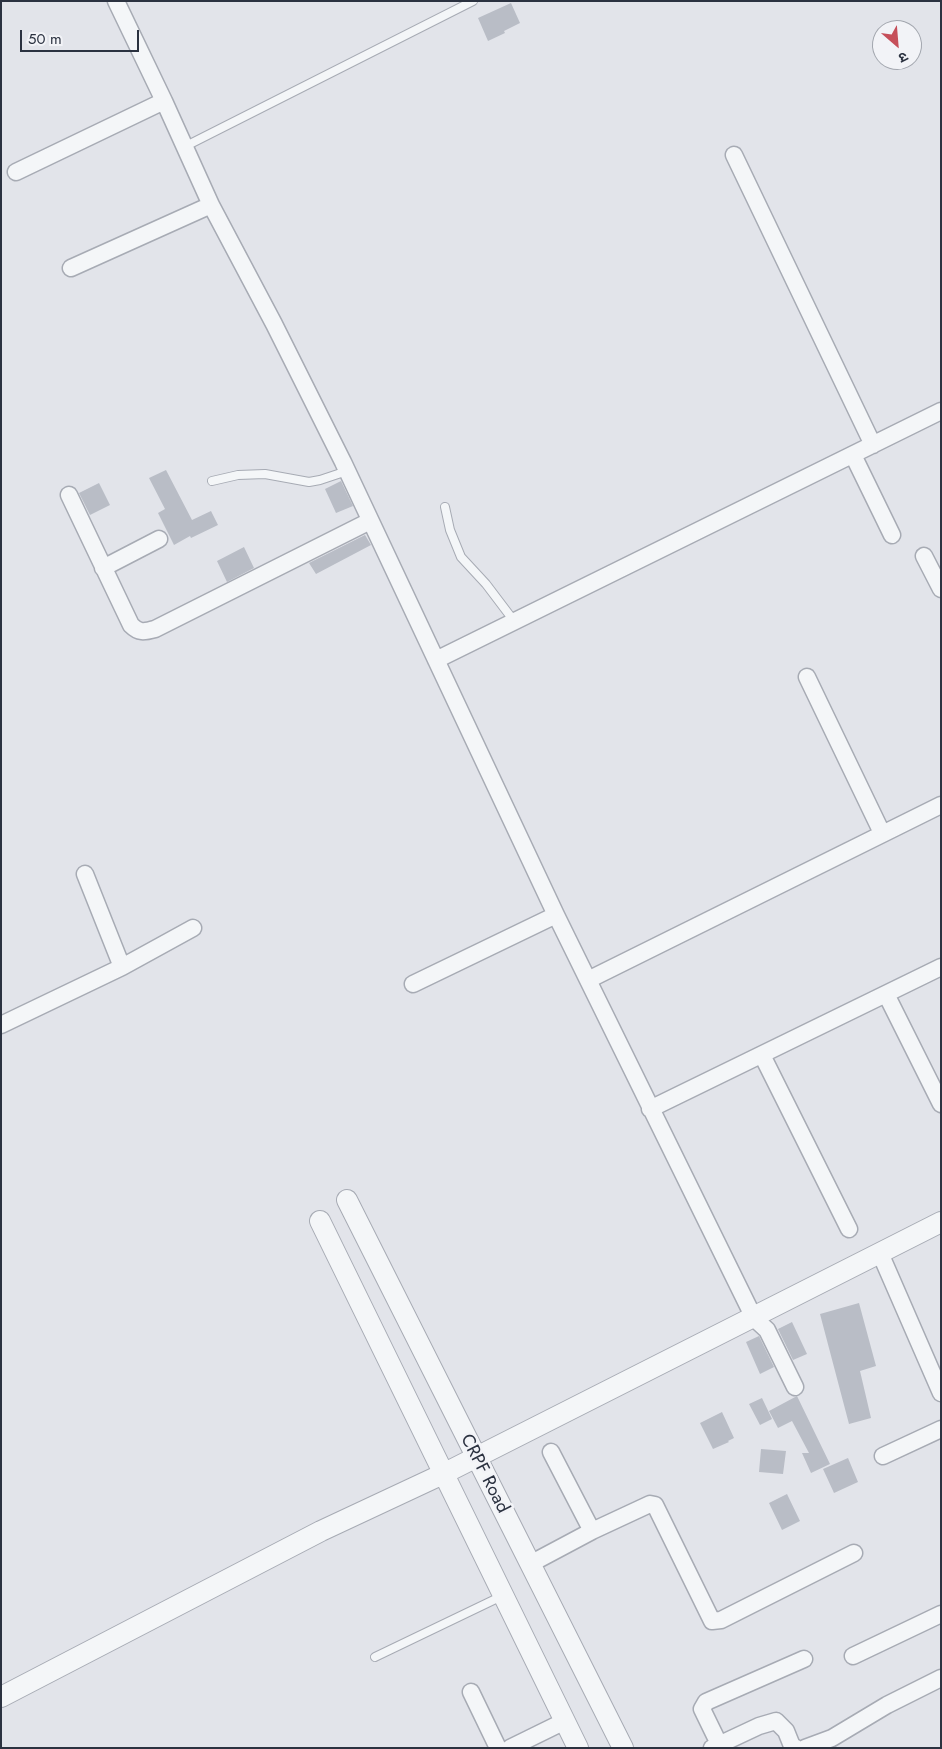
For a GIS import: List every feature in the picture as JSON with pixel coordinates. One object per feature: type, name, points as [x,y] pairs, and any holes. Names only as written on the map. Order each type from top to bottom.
[{"type":"street","points":[[116,1],[211,205],[274,324],[348,471],[556,915],[650,1109],[754,1318],[767,1330],[795,1387]]},
{"type":"street","points":[[16,172],[164,101]]},
{"type":"street","points":[[734,155],[873,445]]},
{"type":"street","points":[[71,268],[211,205]]},
{"type":"street","points":[[436,660],[941,411]]},
{"type":"street","points":[[853,455],[892,535]]},
{"type":"street","points":[[69,496],[131,625],[137,631],[144,632],[155,629],[370,521]]},
{"type":"street","points":[[104,568],[159,539]]},
{"type":"street","points":[[924,556],[941,589]]},
{"type":"street","points":[[807,677],[882,833]]},
{"type":"street","points":[[588,980],[941,805]]},
{"type":"street","points":[[85,874],[122,967]]},
{"type":"street","points":[[413,984],[556,915]]},
{"type":"street","points":[[1,1024],[122,967],[193,928]]},
{"type":"street","points":[[650,1109],[941,967]]},
{"type":"street","points":[[886,994],[941,1104]]},
{"type":"street","points":[[762,1055],[849,1229]]},
{"type":"street","name":"CRPF Road","points":[[347,1200],[623,1748]]},
{"type":"street","points":[[320,1221],[578,1748]]},
{"type":"street","points":[[1,1697],[321,1531],[444,1473],[941,1222]]},
{"type":"street","points":[[880,1253],[941,1393]]},
{"type":"street","points":[[883,1456],[941,1429]]},
{"type":"street","points":[[551,1452],[592,1531]]},
{"type":"street","points":[[530,1564],[592,1531],[650,1504],[655,1505],[712,1621],[721,1620],[854,1553]]},
{"type":"street","points":[[853,1656],[941,1614]]},
{"type":"street","points":[[796,1748],[792,1746],[786,1731],[776,1722],[759,1726],[716,1746],[702,1709],[706,1702],[804,1659]]},
{"type":"street","points":[[805,1748],[832,1738],[887,1705],[941,1678]]},
{"type":"street","points":[[470,1692],[498,1748]]},
{"type":"street","points":[[510,1748],[565,1721]]},
{"type":"lane","points":[[184,147],[473,1]]},
{"type":"lane","points":[[212,481],[238,475],[265,474],[309,482],[348,471]]},
{"type":"lane","points":[[445,507],[455,546],[461,557],[486,584],[514,621]]},
{"type":"lane","points":[[375,1658],[504,1595]]},
{"type":"building","points":[[511,3],[520,23],[488,41],[478,18]]},
{"type":"building","points":[[166,470],[192,520],[211,511],[218,525],[191,538],[190,536],[174,545],[158,513],[165,509],[149,478]]},
{"type":"building","points":[[341,481],[353,506],[336,513],[325,489]]},
{"type":"building","points":[[99,483],[110,505],[90,515],[79,493]]},
{"type":"building","points":[[365,535],[371,545],[316,574],[309,563]]},
{"type":"building","points":[[244,547],[254,568],[227,582],[217,561]]},
{"type":"building","points":[[859,1303],[876,1366],[860,1371],[871,1418],[849,1424],[820,1314]]},
{"type":"building","points":[[792,1322],[807,1354],[793,1360],[778,1329]]},
{"type":"building","points":[[759,1336],[774,1367],[760,1374],[746,1342]]},
{"type":"building","points":[[797,1396],[830,1464],[811,1473],[802,1453],[809,1453],[792,1421],[778,1428],[769,1411]]},
{"type":"building","points":[[762,1398],[772,1419],[760,1425],[749,1404]]},
{"type":"building","points":[[722,1412],[734,1438],[713,1449],[700,1423]]},
{"type":"building","points":[[761,1449],[786,1451],[783,1474],[759,1472]]},
{"type":"building","points":[[848,1458],[858,1482],[834,1493],[823,1469]]},
{"type":"building","points":[[787,1494],[800,1521],[782,1530],[769,1503]]}]
